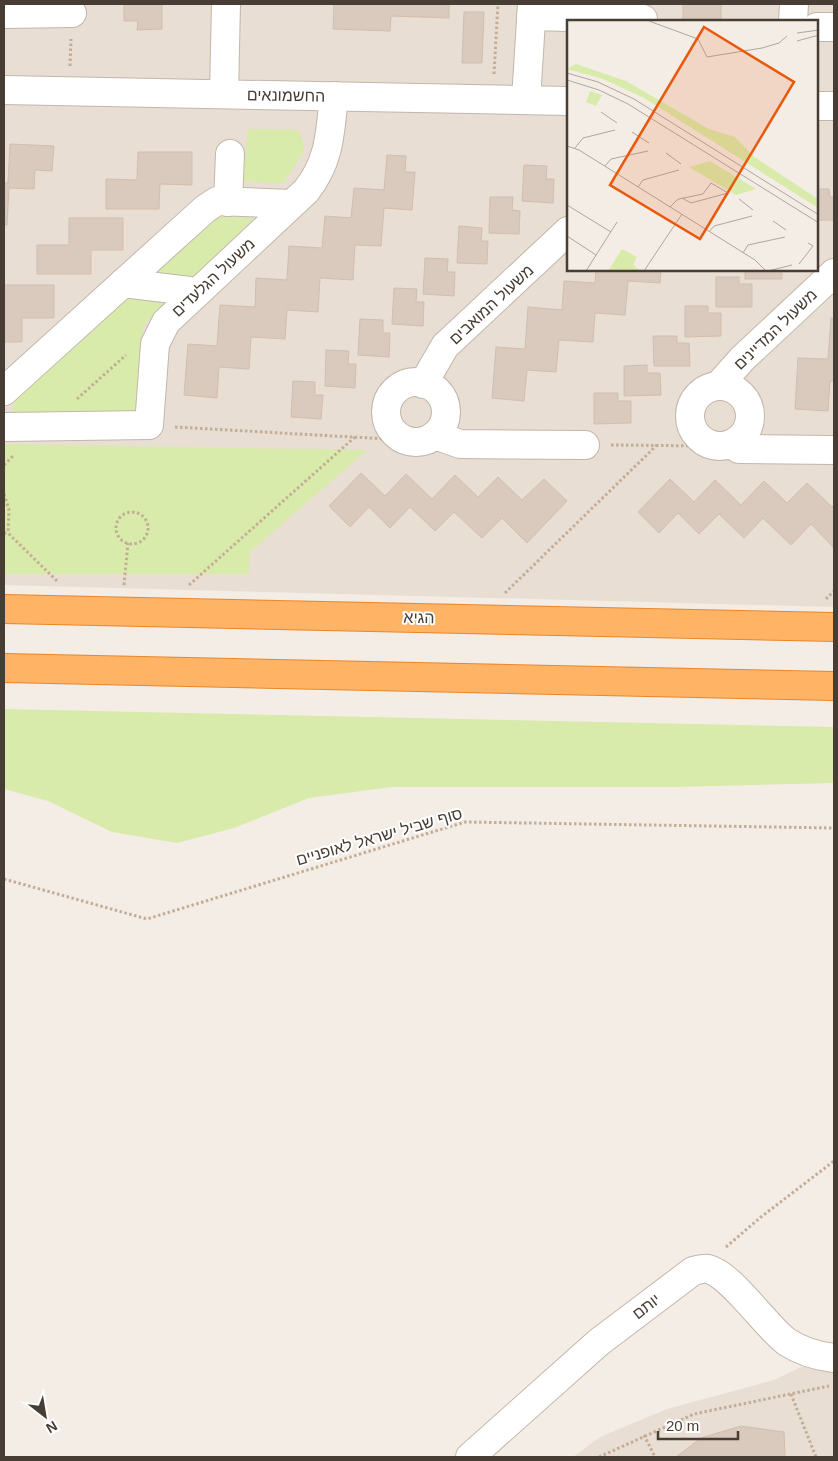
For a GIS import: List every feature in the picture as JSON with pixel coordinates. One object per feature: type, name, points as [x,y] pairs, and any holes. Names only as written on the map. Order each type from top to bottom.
[{"type":"highway","name":"הגיא","points":[[4,609],[834,627]]},
{"type":"highway","points":[[4,668],[834,686]]},
{"type":"street","points":[[224,94],[226,4]]},
{"type":"street","points":[[793,20],[794,4]]},
{"type":"street","points":[[526,100],[531,10],[643,19]]},
{"type":"street","points":[[4,14],[72,13]]},
{"type":"street","points":[[818,27],[834,27]]},
{"type":"street","name":"החשמונאים","points":[[4,90],[567,101]]},
{"type":"street","name":"משעול הגלעדים","points":[[149,426],[155,344],[166,322],[306,191],[322,168],[327,154],[334,96]]},
{"type":"street","points":[[818,106],[834,106]]},
{"type":"street","points":[[228,202],[230,154]]},
{"type":"street","points":[[4,391],[205,209],[217,202],[291,204]]},
{"type":"street","name":"משעול המואבים","points":[[423,384],[445,346],[567,232]]},
{"type":"street","name":"משעול המדיינים","points":[[718,386],[742,359],[834,273]]},
{"type":"street","points":[[123,283],[198,292]]},
{"type":"street","points":[[410,383],[423,384],[439,393],[445,406],[445,420],[435,435],[418,442],[405,440],[393,432],[388,423],[387,406],[390,397],[401,387],[410,383]]},
{"type":"street","points":[[725,444],[747,428],[750,414],[748,405],[736,391],[718,386],[704,391],[692,405],[690,418],[697,436],[704,442],[725,444],[739,448],[834,450]]},
{"type":"street","points":[[4,427],[149,426]]},
{"type":"street","points":[[435,435],[460,444],[585,445]]},
{"type":"street","points":[[701,1269],[714,1272],[727,1281],[788,1342],[810,1354],[834,1358]]},
{"type":"street","name":"יותם","points":[[470,1457],[599,1342],[685,1276],[701,1269]]},
{"type":"path","points":[[493,99],[498,4]]},
{"type":"path","points":[[68,91],[72,13]]},
{"type":"path","points":[[149,426],[405,440]]},
{"type":"path","points":[[160,612],[354,437]]},
{"type":"path","points":[[585,445],[725,444]]},
{"type":"path","points":[[478,619],[657,445]]},
{"type":"path","points":[[4,494],[9,510],[6,533],[86,610]]},
{"type":"path","points":[[126,512],[138,512],[147,521],[147,534],[138,543],[128,543],[117,536],[115,531],[116,521],[126,512]]},
{"type":"path","points":[[122,611],[128,543]]},
{"type":"path","name":"סוף שביל ישראל לאופניים","points":[[4,879],[147,919],[465,822],[834,828]]},
{"type":"path","points":[[701,1269],[761,1217],[834,1162]]},
{"type":"path","points":[[599,1457],[694,1414],[834,1385]]},
{"type":"path","points":[[791,1394],[816,1457]]},
{"type":"path","points":[[644,1435],[655,1457]]},
{"type":"shaded area","points":[[4,4],[834,4],[834,607],[4,585]]},
{"type":"shaded area","points":[[834,1354],[834,1457],[573,1457],[600,1437],[667,1409],[774,1380],[822,1357]]},
{"type":"green space","points":[[248,129],[298,130],[304,145],[303,153],[283,184],[243,181]]},
{"type":"green space","points":[[215,216],[257,219],[192,277],[148,273]]},
{"type":"green space","points":[[127,295],[170,299],[148,320],[143,330],[137,414],[11,417],[17,391]]},
{"type":"green space","points":[[4,444],[367,450],[250,552],[249,574],[4,574]]},
{"type":"green space","points":[[4,709],[834,727],[834,783],[675,787],[392,787],[309,798],[234,828],[177,843],[112,832],[48,801],[4,789]]},
{"type":"building","points":[[124,4],[162,4],[162,29],[137,30],[138,21],[124,21]]},
{"type":"building","points":[[334,4],[449,4],[449,18],[391,16],[390,31],[333,29]]},
{"type":"building","points":[[683,4],[721,4],[721,20],[683,20]]},
{"type":"building","points":[[464,12],[484,12],[482,63],[462,63]]},
{"type":"building","points":[[10,144],[54,146],[52,171],[35,170],[34,189],[9,188],[7,225],[4,225],[4,183],[8,183]]},
{"type":"building","points":[[138,152],[192,152],[192,185],[160,184],[159,209],[106,209],[106,179],[137,180]]},
{"type":"building","points":[[387,155],[406,156],[405,172],[415,172],[412,210],[384,208],[381,246],[355,245],[353,280],[320,278],[318,312],[287,310],[285,339],[251,337],[249,369],[219,367],[217,398],[184,395],[188,344],[217,346],[220,305],[255,307],[256,278],[287,280],[289,246],[322,248],[325,216],[351,218],[354,188],[384,190]]},
{"type":"building","points":[[524,165],[547,166],[546,179],[554,179],[553,203],[522,201]]},
{"type":"building","points":[[818,189],[829,189],[830,197],[834,197],[834,220],[818,220]]},
{"type":"building","points":[[490,197],[513,197],[512,210],[520,211],[519,234],[489,233]]},
{"type":"building","points":[[69,218],[123,218],[123,250],[91,250],[91,274],[37,274],[37,245],[69,245]]},
{"type":"building","points":[[459,226],[482,228],[481,241],[488,241],[487,264],[457,263]]},
{"type":"building","points":[[425,258],[448,259],[447,272],[455,272],[454,296],[423,294]]},
{"type":"building","points":[[596,271],[661,271],[660,283],[628,281],[625,315],[595,313],[593,342],[559,340],[556,372],[527,370],[524,401],[492,398],[496,347],[525,349],[528,307],[562,310],[564,281],[595,283]]},
{"type":"building","points":[[745,271],[782,271],[782,279],[745,279]]},
{"type":"building","points":[[716,277],[739,277],[739,284],[752,284],[752,307],[716,307]]},
{"type":"building","points":[[4,285],[54,285],[54,318],[22,318],[22,342],[4,342]]},
{"type":"building","points":[[394,288],[417,289],[416,302],[424,302],[423,326],[392,324]]},
{"type":"building","points":[[685,306],[708,306],[708,313],[721,313],[721,336],[685,337]]},
{"type":"building","points":[[831,318],[834,319],[834,381],[830,381],[828,411],[795,409],[798,358],[828,359]]},
{"type":"building","points":[[360,319],[383,320],[383,333],[390,333],[389,357],[358,355]]},
{"type":"building","points":[[653,336],[677,336],[677,343],[689,343],[690,366],[654,366]]},
{"type":"building","points":[[326,350],[349,351],[348,364],[356,364],[355,388],[325,386]]},
{"type":"building","points":[[647,365],[647,373],[660,373],[661,395],[624,396],[624,366]]},
{"type":"building","points":[[293,381],[315,382],[315,395],[323,395],[321,419],[291,417]]},
{"type":"building","points":[[594,393],[618,393],[618,401],[631,401],[631,423],[594,424]]},
{"type":"building","points":[[361,473],[385,496],[406,474],[432,499],[455,475],[478,497],[498,477],[522,500],[544,479],[567,501],[527,543],[502,518],[482,538],[454,512],[435,531],[410,507],[390,528],[369,507],[350,527],[329,506]]},
{"type":"building","points":[[670,479],[694,502],[715,480],[741,505],[764,481],[787,503],[807,483],[832,507],[834,504],[834,548],[811,524],[791,545],[763,518],[744,538],[719,514],[699,534],[678,513],[659,533],[638,512]]},
{"type":"building","points":[[741,1426],[784,1432],[785,1457],[676,1457],[701,1438]]}]
